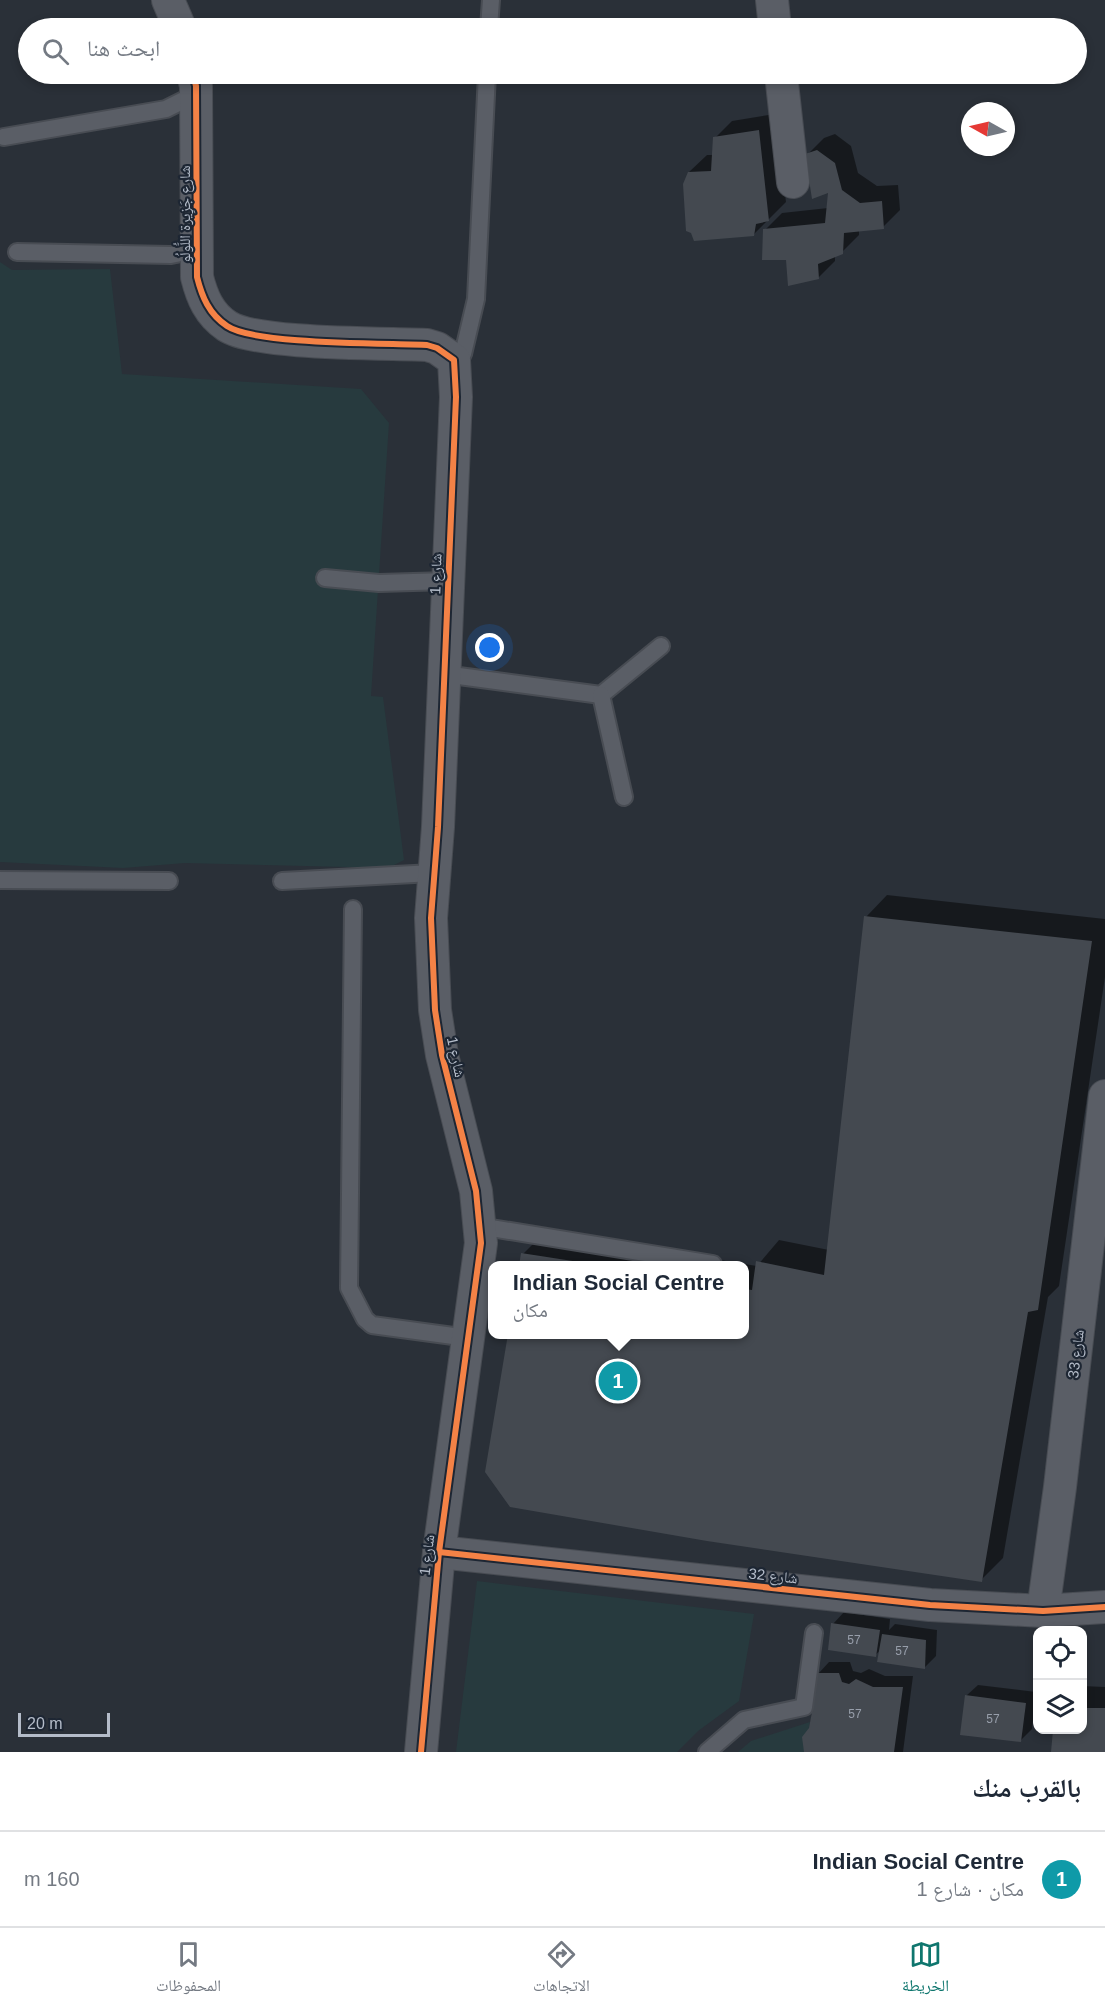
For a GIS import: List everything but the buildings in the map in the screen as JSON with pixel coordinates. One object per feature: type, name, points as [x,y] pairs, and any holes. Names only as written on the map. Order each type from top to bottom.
[{"type":"street","points":[[168,0],[176,18]]},
{"type":"street","points":[[772,0],[774,18]]},
{"type":"street","name":"شارع جَزِيرة اللُّولُو","points":[[195,84],[197,277],[207,305],[216,317],[241,333],[256,337],[427,345],[437,348],[454,360]]},
{"type":"street","points":[[782,84],[793,182]]},
{"type":"street","name":"شارع 1","points":[[421,1752],[439,1552],[481,1243],[476,1191],[442,1055],[435,1010],[432,953],[433,873],[456,397],[454,360]]},
{"type":"street","name":"شارع 33","points":[[1043,1611],[1060,1487],[1105,1096]]},
{"type":"street","name":"شارع 32","points":[[439,1552],[930,1605],[1043,1611],[1105,1607]]},
{"type":"lane","points":[[489,18],[490,0]]},
{"type":"lane","points":[[4,137],[166,110],[195,84]]},
{"type":"lane","points":[[454,360],[463,354],[476,299],[487,84]]},
{"type":"lane","points":[[17,252],[171,255],[191,251],[197,239]]},
{"type":"lane","points":[[325,578],[378,583],[448,581]]},
{"type":"lane","points":[[444,674],[601,695],[661,646]]},
{"type":"lane","points":[[601,695],[624,797]]},
{"type":"lane","points":[[282,881],[433,873]]},
{"type":"lane","points":[[0,880],[169,881]]},
{"type":"lane","points":[[353,909],[349,1288],[365,1319],[372,1325],[468,1338]]},
{"type":"lane","points":[[479,1226],[695,1261]]},
{"type":"lane","points":[[707,1752],[744,1720],[804,1707],[814,1633]]},
{"type":"green space","points":[[0,262],[12,270],[110,269],[122,374],[361,389],[389,423],[371,696],[383,697],[404,860],[388,868],[185,863],[123,868],[0,862]]},
{"type":"green space","points":[[477,1581],[754,1614],[739,1701],[698,1731],[677,1752],[456,1752]]},
{"type":"green space","points":[[810,1722],[804,1752],[738,1752],[751,1741]]},
{"type":"cycle path","points":[[196,84],[197,277],[204,298],[215,316],[227,326],[264,337],[323,342],[427,345],[437,348],[454,360],[456,397],[438,827],[431,918],[435,1010],[442,1055],[476,1191],[481,1243],[439,1552],[421,1752]]},
{"type":"cycle path","points":[[439,1552],[930,1605],[1043,1611],[1105,1607]]},
{"type":"place","name":"Indian Social Centre","points":[[618,1381]]}]
